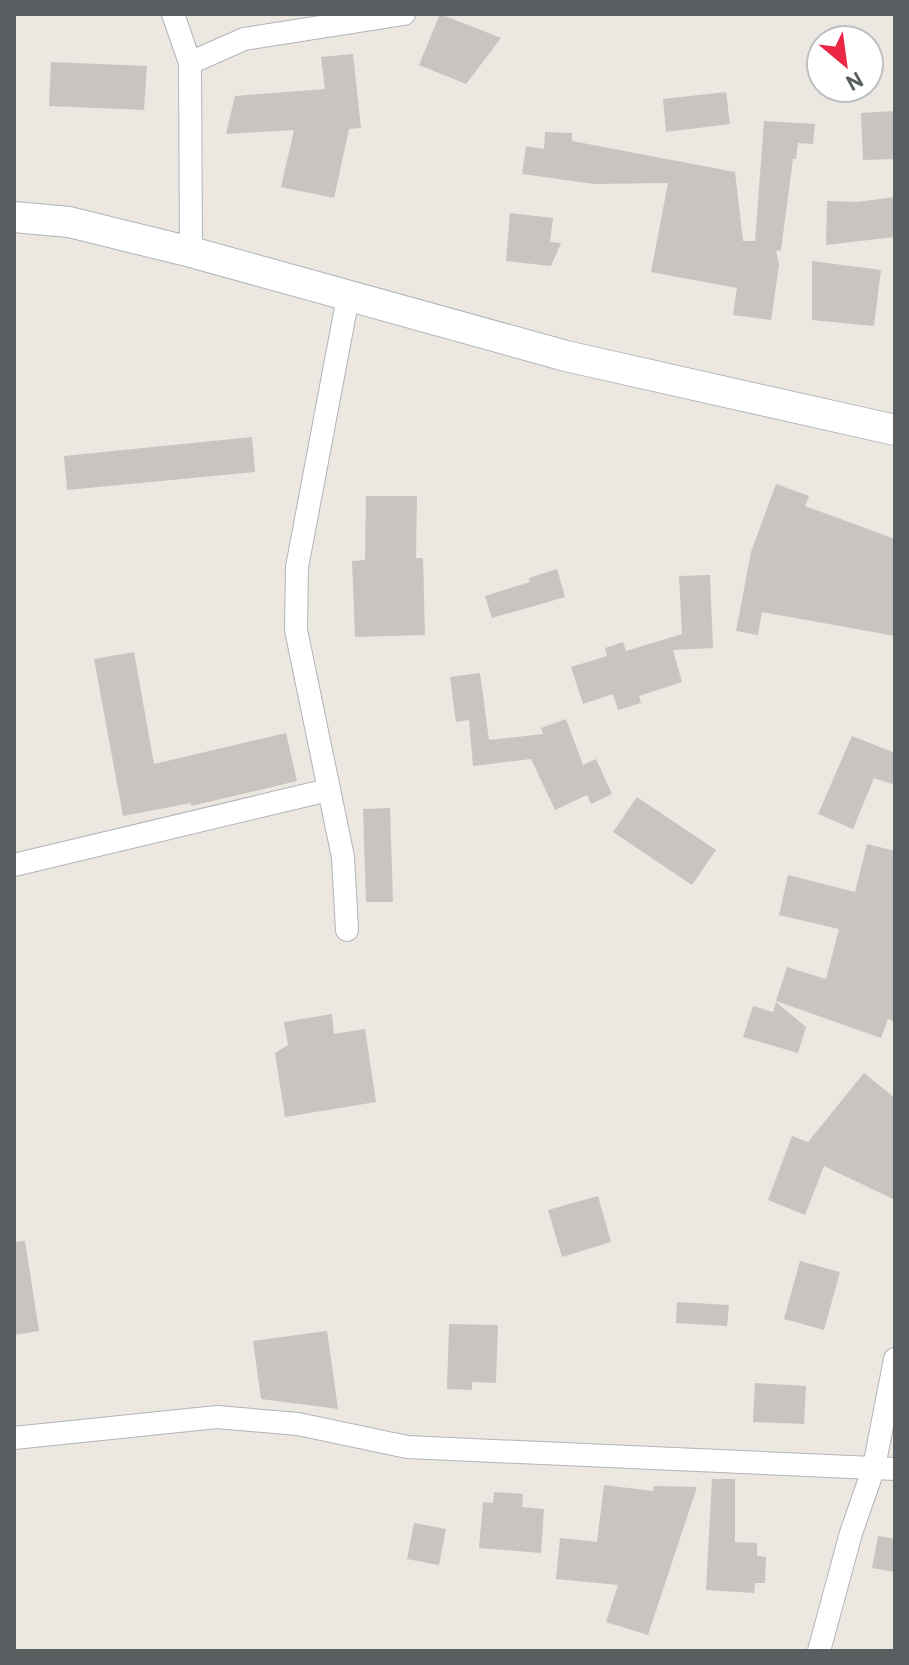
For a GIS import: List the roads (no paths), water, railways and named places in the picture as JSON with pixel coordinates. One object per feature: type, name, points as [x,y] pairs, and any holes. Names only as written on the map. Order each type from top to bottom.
[{"type":"main road","points":[[14,217],[69,222],[191,252],[566,356],[895,430]]},
{"type":"street","points":[[173,14],[190,63],[191,252]]},
{"type":"street","points":[[190,63],[244,39],[404,14]]},
{"type":"street","points":[[347,930],[343,857],[296,630],[297,567],[348,297]]},
{"type":"street","points":[[14,865],[328,790]]},
{"type":"street","points":[[819,1651],[851,1533],[884,1468],[895,1359]]},
{"type":"street","points":[[14,1438],[217,1417],[298,1424],[407,1447],[884,1468]]}]
